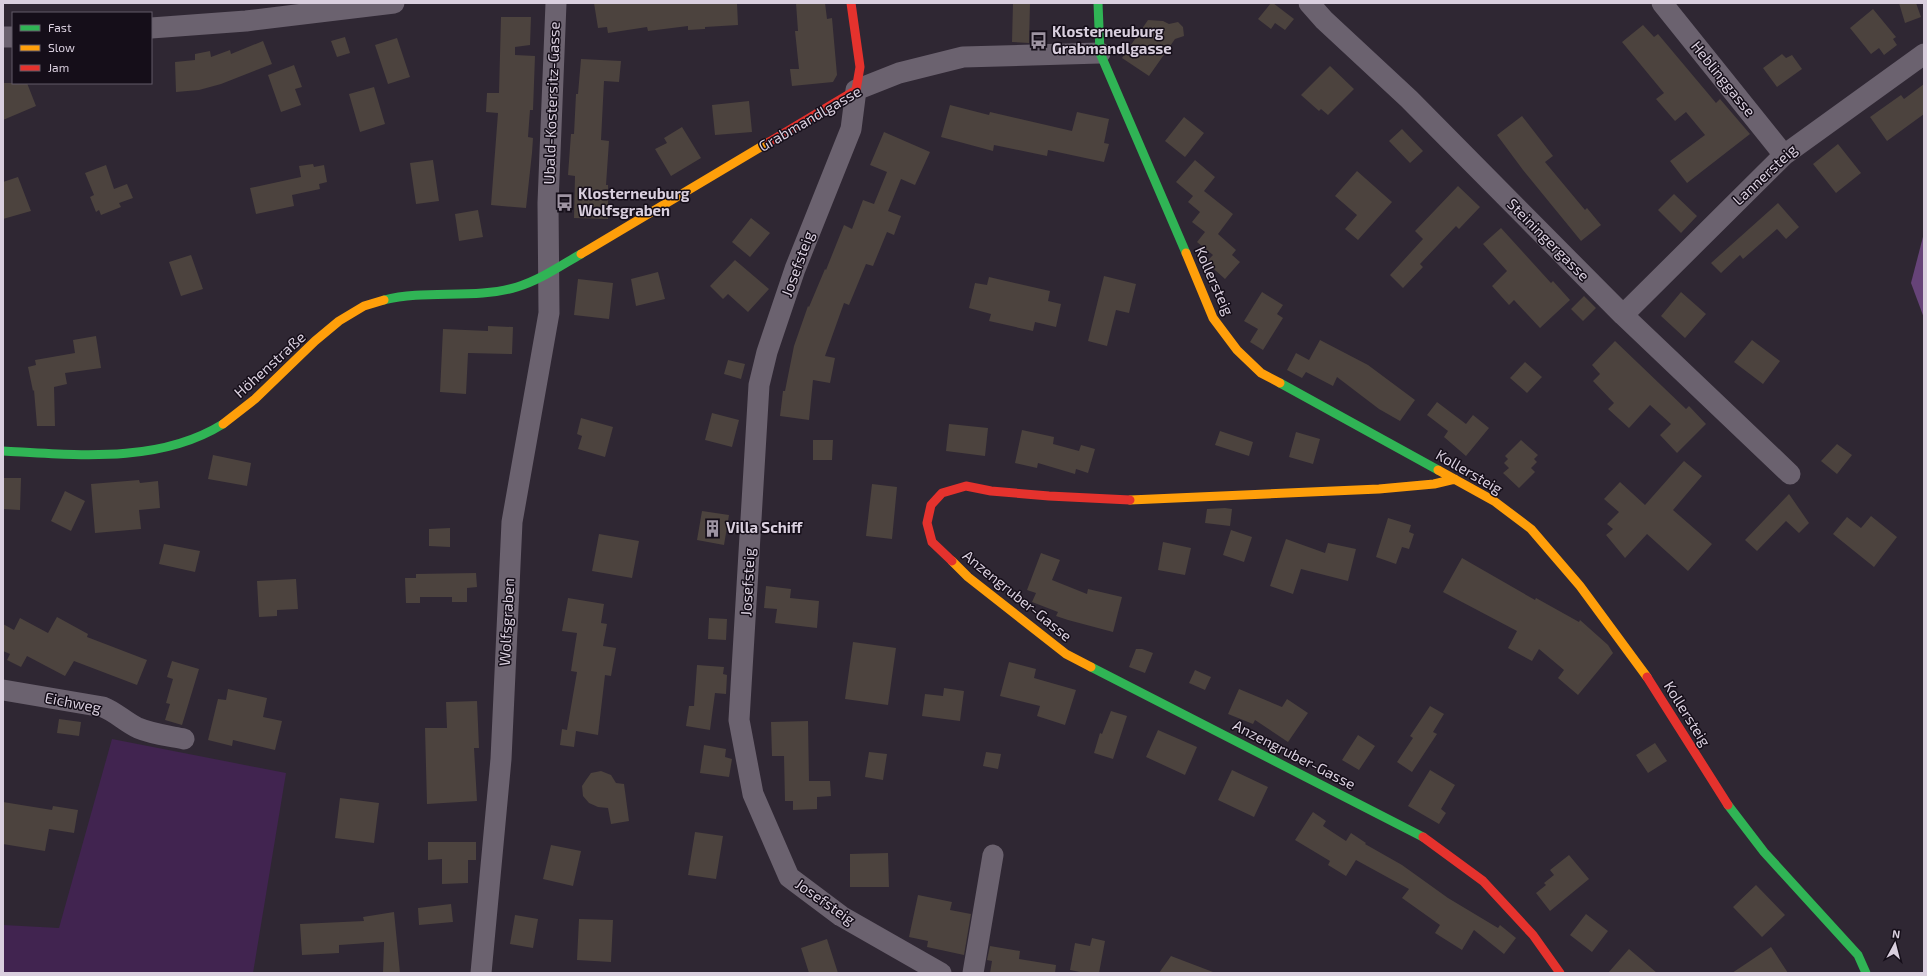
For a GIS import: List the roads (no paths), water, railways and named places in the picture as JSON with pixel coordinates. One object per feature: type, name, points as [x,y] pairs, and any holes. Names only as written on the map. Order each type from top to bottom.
[{"type":"street","points":[[152,28],[246,21],[394,3]]},
{"type":"street","name":"Ubald-Kostersitz-Gasse","points":[[549,274],[548,203],[556,3]]},
{"type":"street","points":[[851,3],[860,67],[856,90]]},
{"type":"street","name":"Kollersteig","points":[[1098,3],[1100,54],[1146,159],[1212,318],[1237,350],[1261,372],[1494,501],[1531,529],[1580,586],[1648,679],[1728,805],[1764,852],[1858,955],[1866,973]]},
{"type":"street","name":"Steiningergasse","points":[[1309,3],[1324,20],[1409,99],[1623,315],[1790,474]]},
{"type":"street","name":"Heblinggasse","points":[[1662,3],[1784,154]]},
{"type":"street","name":"Grabmandlgasse","points":[[549,274],[856,90],[899,73],[963,57],[1100,54]]},
{"type":"street","name":"Lannersteig","points":[[1623,315],[1784,154],[1924,54]]},
{"type":"street","name":"Josefsteig","points":[[856,90],[851,129],[795,269],[767,352],[759,385],[739,720],[753,794],[789,877],[841,916],[941,973]]},
{"type":"street","name":"Höhenstraße","points":[[3,451],[97,455],[126,454],[184,441],[206,434],[224,423],[260,394],[347,314],[365,305],[405,294],[503,291],[520,288],[549,274]]},
{"type":"street","name":"Wolfsgraben","points":[[481,973],[501,759],[512,522],[549,313],[549,274]]},
{"type":"street","name":"Anzengruber-Gasse","points":[[1455,479],[1434,484],[1379,489],[1126,500],[1042,496],[991,491],[966,486],[942,493],[931,505],[926,523],[932,542],[968,578],[1066,654],[1423,837],[1482,880],[1534,935],[1560,973]]},
{"type":"street","name":"Eichweg","points":[[3,690],[103,707],[116,712],[144,730],[184,739]]},
{"type":"street","points":[[973,973],[993,855]]},
{"type":"place","name":"Klosterneuburg Grabmandlgasse","points":[[1039,41]]},
{"type":"place","name":"Klosterneuburg Wolfsgraben","points":[[565,203]]},
{"type":"place","name":"Villa Schiff","points":[[713,528]]}]
